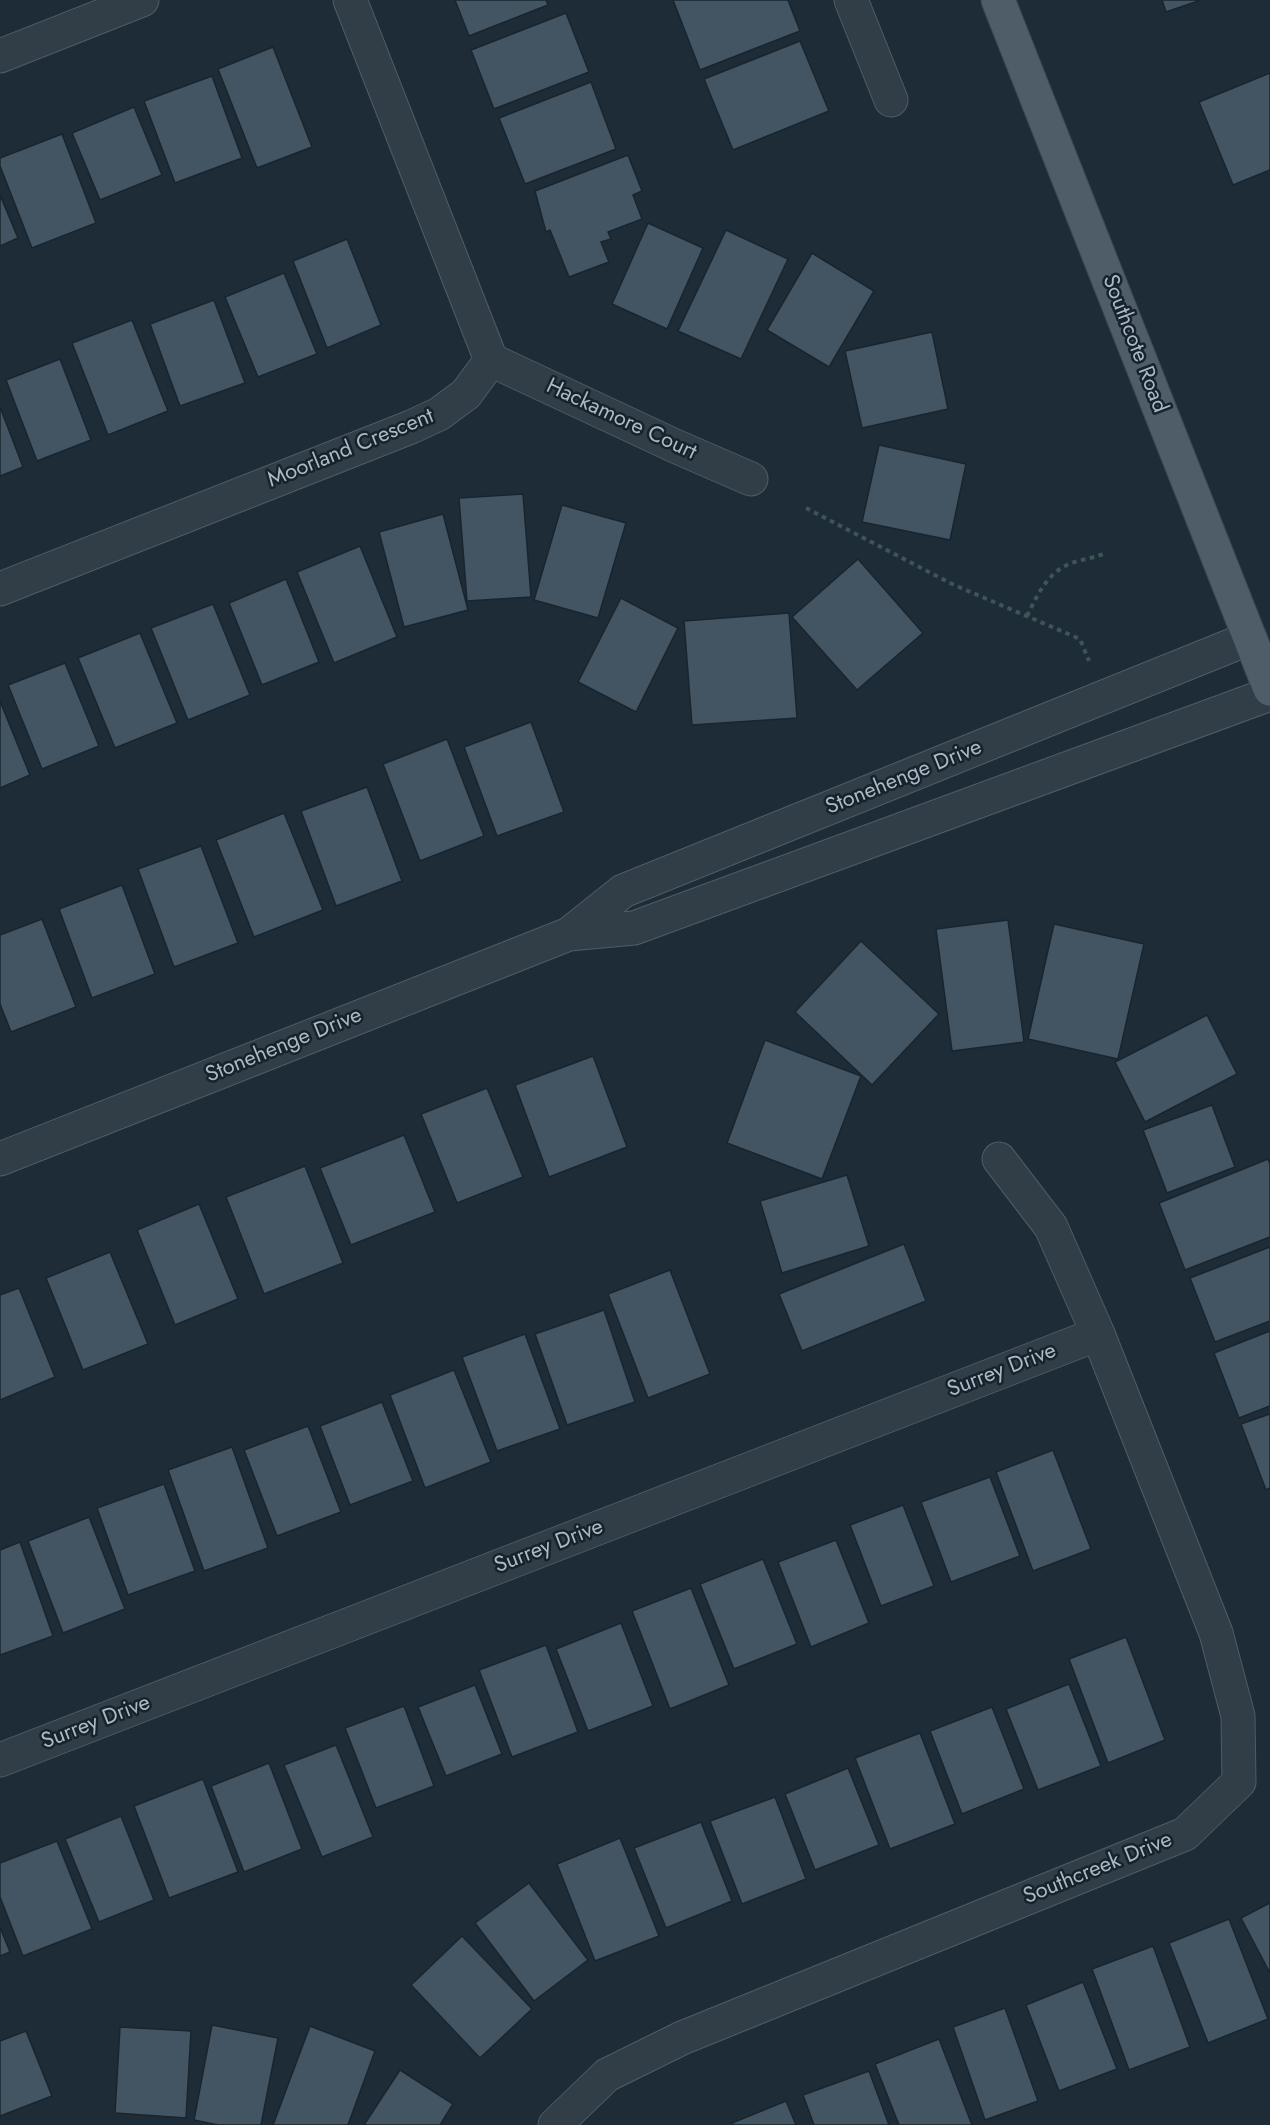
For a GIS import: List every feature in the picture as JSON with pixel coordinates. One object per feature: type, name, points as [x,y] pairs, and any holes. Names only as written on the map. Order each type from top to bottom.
[{"type":"main road","name":"Southcote Road","points":[[998,0],[1270,689]]},
{"type":"street","points":[[0,56],[142,0]]},
{"type":"street","points":[[350,0],[491,360]]},
{"type":"street","points":[[851,0],[891,100]]},
{"type":"street","name":"Hackamore Court","points":[[491,360],[751,479]]},
{"type":"street","name":"Moorland Crescent","points":[[0,589],[439,414],[465,394],[491,360]]},
{"type":"street","name":"Stonehenge Drive","points":[[569,934],[623,891],[1250,638]]},
{"type":"street","name":"Stonehenge Drive","points":[[0,1159],[569,934],[634,928],[1270,694]]},
{"type":"street","name":"Southcreek Drive","points":[[555,2125],[607,2076],[682,2038],[1185,1834],[1239,1782],[1239,1716],[1216,1633],[1098,1334],[1051,1227],[999,1159]]},
{"type":"street","name":"Surrey Drive","points":[[0,1760],[1098,1334]]},
{"type":"path","points":[[806,508],[952,584],[1080,639],[1089,661]]},
{"type":"path","points":[[1027,616],[1040,590],[1053,574],[1068,564],[1089,560],[1103,554]]},
{"type":"building","points":[[455,0],[546,0],[548,5],[469,36]]},
{"type":"building","points":[[673,0],[788,0],[800,31],[700,70]]},
{"type":"building","points":[[1162,0],[1201,0],[1166,12]]},
{"type":"building","points":[[566,13],[589,72],[494,109],[471,50]]},
{"type":"building","points":[[800,41],[829,111],[733,150],[704,79]]},
{"type":"building","points":[[273,47],[312,147],[257,168],[218,69]]},
{"type":"building","points":[[1270,73],[1270,170],[1233,185],[1199,102]]},
{"type":"building","points":[[212,76],[242,158],[175,183],[144,101]]},
{"type":"building","points":[[591,82],[616,149],[525,184],[499,118]]},
{"type":"building","points":[[134,107],[162,175],[100,200],[72,133]]},
{"type":"building","points":[[62,134],[96,223],[32,248],[0,166],[0,158]]},
{"type":"building","points":[[628,155],[642,191],[633,195],[642,219],[608,232],[611,239],[601,242],[609,262],[569,277],[550,230],[546,232],[535,191]]},
{"type":"building","points":[[0,195],[18,238],[0,246]]},
{"type":"building","points":[[648,223],[703,248],[667,329],[612,304]]},
{"type":"building","points":[[726,230],[788,259],[741,359],[678,331]]},
{"type":"building","points":[[347,239],[381,325],[327,348],[293,261]]},
{"type":"building","points":[[812,253],[874,291],[829,367],[767,330]]},
{"type":"building","points":[[284,273],[317,354],[258,377],[225,297]]},
{"type":"building","points":[[214,300],[245,383],[180,406],[150,324]]},
{"type":"building","points":[[132,320],[168,411],[108,435],[72,343]]},
{"type":"building","points":[[932,332],[948,409],[862,428],[845,351]]},
{"type":"building","points":[[60,359],[91,440],[37,461],[6,380]]},
{"type":"building","points":[[0,407],[23,467],[0,476]]},
{"type":"building","points":[[879,445],[966,464],[950,540],[862,522]]},
{"type":"building","points":[[523,494],[531,597],[467,601],[459,498]]},
{"type":"building","points":[[562,505],[626,523],[598,618],[534,600]]},
{"type":"building","points":[[443,514],[468,610],[404,627],[379,532]]},
{"type":"building","points":[[360,546],[397,637],[334,663],[297,572]]},
{"type":"building","points":[[858,559],[923,633],[857,690],[792,617]]},
{"type":"building","points":[[286,579],[319,662],[262,685],[229,603]]},
{"type":"building","points":[[621,598],[678,628],[636,712],[578,682]]},
{"type":"building","points":[[213,604],[250,695],[188,720],[151,628]]},
{"type":"building","points":[[789,613],[797,718],[692,725],[684,621]]},
{"type":"building","points":[[140,633],[177,723],[115,748],[78,658]]},
{"type":"building","points":[[65,663],[99,746],[42,769],[8,685]]},
{"type":"building","points":[[0,701],[30,775],[0,788]]},
{"type":"building","points":[[531,722],[564,812],[497,836],[464,747]]},
{"type":"building","points":[[447,739],[484,836],[420,861],[383,764]]},
{"type":"building","points":[[367,787],[402,881],[336,906],[301,811]]},
{"type":"building","points":[[284,813],[323,910],[254,937],[216,840]]},
{"type":"building","points":[[201,846],[238,943],[174,967],[138,869]]},
{"type":"building","points":[[122,885],[155,974],[92,998],[59,909]]},
{"type":"building","points":[[42,919],[76,1007],[11,1032],[0,1004],[0,935]]},
{"type":"building","points":[[1008,920],[1024,1042],[952,1051],[936,929]]},
{"type":"building","points":[[1054,924],[1144,944],[1118,1059],[1028,1039]]},
{"type":"building","points":[[861,941],[939,1014],[872,1085],[795,1012]]},
{"type":"building","points":[[1207,1015],[1237,1074],[1145,1122],[1115,1062]]},
{"type":"building","points":[[765,1040],[861,1076],[822,1179],[727,1143]]},
{"type":"building","points":[[593,1056],[627,1147],[549,1177],[515,1085]]},
{"type":"building","points":[[487,1088],[523,1177],[457,1203],[421,1114]]},
{"type":"building","points":[[1212,1105],[1235,1167],[1167,1193],[1143,1130]]},
{"type":"building","points":[[404,1135],[435,1212],[351,1245],[320,1168]]},
{"type":"building","points":[[1268,1159],[1270,1164],[1270,1237],[1185,1270],[1159,1203]]},
{"type":"building","points":[[305,1166],[343,1263],[264,1294],[226,1197]]},
{"type":"building","points":[[847,1175],[869,1246],[782,1273],[760,1201]]},
{"type":"building","points":[[199,1204],[238,1299],[175,1325],[137,1230]]},
{"type":"building","points":[[904,1244],[926,1301],[802,1351],[779,1294]]},
{"type":"building","points":[[1270,1247],[1270,1321],[1215,1342],[1190,1278]]},
{"type":"building","points":[[110,1252],[148,1344],[83,1370],[46,1278]]},
{"type":"building","points":[[670,1270],[710,1374],[648,1398],[608,1294]]},
{"type":"building","points":[[19,1288],[55,1377],[0,1400],[0,1295]]},
{"type":"building","points":[[604,1310],[635,1402],[567,1425],[535,1334]]},
{"type":"building","points":[[1270,1331],[1270,1406],[1239,1418],[1214,1353]]},
{"type":"building","points":[[525,1334],[560,1429],[497,1451],[462,1357]]},
{"type":"building","points":[[454,1370],[491,1462],[425,1488],[390,1395]]},
{"type":"building","points":[[382,1402],[413,1481],[350,1505],[320,1426]]},
{"type":"building","points":[[1270,1414],[1270,1488],[1266,1490],[1241,1424]]},
{"type":"building","points":[[308,1426],[341,1512],[277,1536],[244,1450]]},
{"type":"building","points":[[232,1447],[268,1548],[204,1571],[168,1470]]},
{"type":"building","points":[[1053,1450],[1091,1549],[1033,1571],[996,1472]]},
{"type":"building","points":[[990,1477],[1020,1556],[951,1582],[921,1502]]},
{"type":"building","points":[[164,1484],[195,1571],[128,1595],[97,1508]]},
{"type":"building","points":[[903,1505],[934,1586],[881,1606],[850,1525]]},
{"type":"building","points":[[89,1517],[125,1609],[63,1633],[28,1541]]},
{"type":"building","points":[[836,1540],[869,1623],[811,1647],[778,1562]]},
{"type":"building","points":[[20,1542],[53,1636],[0,1655],[0,1550]]},
{"type":"building","points":[[763,1559],[797,1644],[734,1669],[700,1584]]},
{"type":"building","points":[[691,1588],[729,1685],[670,1709],[632,1611]]},
{"type":"building","points":[[621,1623],[653,1706],[588,1731],[556,1649]]},
{"type":"building","points":[[1126,1637],[1165,1740],[1108,1763],[1069,1659]]},
{"type":"building","points":[[546,1645],[578,1732],[512,1757],[479,1670]]},
{"type":"building","points":[[1069,1684],[1101,1766],[1038,1790],[1006,1709]]},
{"type":"building","points":[[475,1685],[502,1754],[446,1776],[418,1707]]},
{"type":"building","points":[[404,1706],[434,1786],[376,1808],[345,1728]]},
{"type":"building","points":[[992,1707],[1024,1789],[962,1814],[930,1731]]},
{"type":"building","points":[[920,1733],[955,1824],[890,1849],[855,1758]]},
{"type":"building","points":[[336,1745],[373,1837],[322,1857],[284,1765]]},
{"type":"building","points":[[269,1763],[302,1849],[244,1872],[211,1786]]},
{"type":"building","points":[[848,1768],[879,1845],[815,1870],[785,1794]]},
{"type":"building","points":[[203,1779],[238,1872],[169,1898],[134,1806]]},
{"type":"building","points":[[775,1797],[806,1879],[742,1904],[710,1821]]},
{"type":"building","points":[[121,1816],[154,1900],[99,1922],[65,1839]]},
{"type":"building","points":[[701,1822],[732,1901],[666,1928],[634,1848]]},
{"type":"building","points":[[620,1838],[659,1936],[595,1961],[557,1864]]},
{"type":"building","points":[[57,1841],[92,1929],[23,1956],[0,1897],[0,1863]]},
{"type":"building","points":[[529,1883],[588,1960],[534,2001],[475,1923]]},
{"type":"building","points":[[1270,1903],[1270,1973],[1241,1918]]},
{"type":"building","points":[[1229,1919],[1268,2019],[1208,2043],[1169,1943]]},
{"type":"building","points":[[0,1927],[10,1952],[0,1956]]},
{"type":"building","points":[[462,1936],[532,2009],[480,2058],[411,1985]]},
{"type":"building","points":[[1153,1946],[1190,2047],[1129,2070],[1092,1969]]},
{"type":"building","points":[[1083,1982],[1117,2069],[1059,2091],[1026,2005]]},
{"type":"building","points":[[1005,2008],[1038,2101],[985,2120],[953,2027]]},
{"type":"building","points":[[212,2025],[278,2038],[261,2125],[218,2125],[194,2120]]},
{"type":"building","points":[[310,2026],[375,2051],[348,2125],[273,2125]]},
{"type":"building","points":[[120,2027],[191,2031],[186,2118],[115,2113]]},
{"type":"building","points":[[26,2031],[52,2096],[0,2116],[0,2041]]},
{"type":"building","points":[[939,2039],[972,2125],[899,2125],[875,2064]]},
{"type":"building","points":[[400,2070],[453,2104],[440,2125],[364,2125]]},
{"type":"building","points":[[869,2071],[889,2125],[814,2125],[803,2095]]},
{"type":"building","points":[[786,2101],[796,2125],[733,2125],[732,2123]]}]
